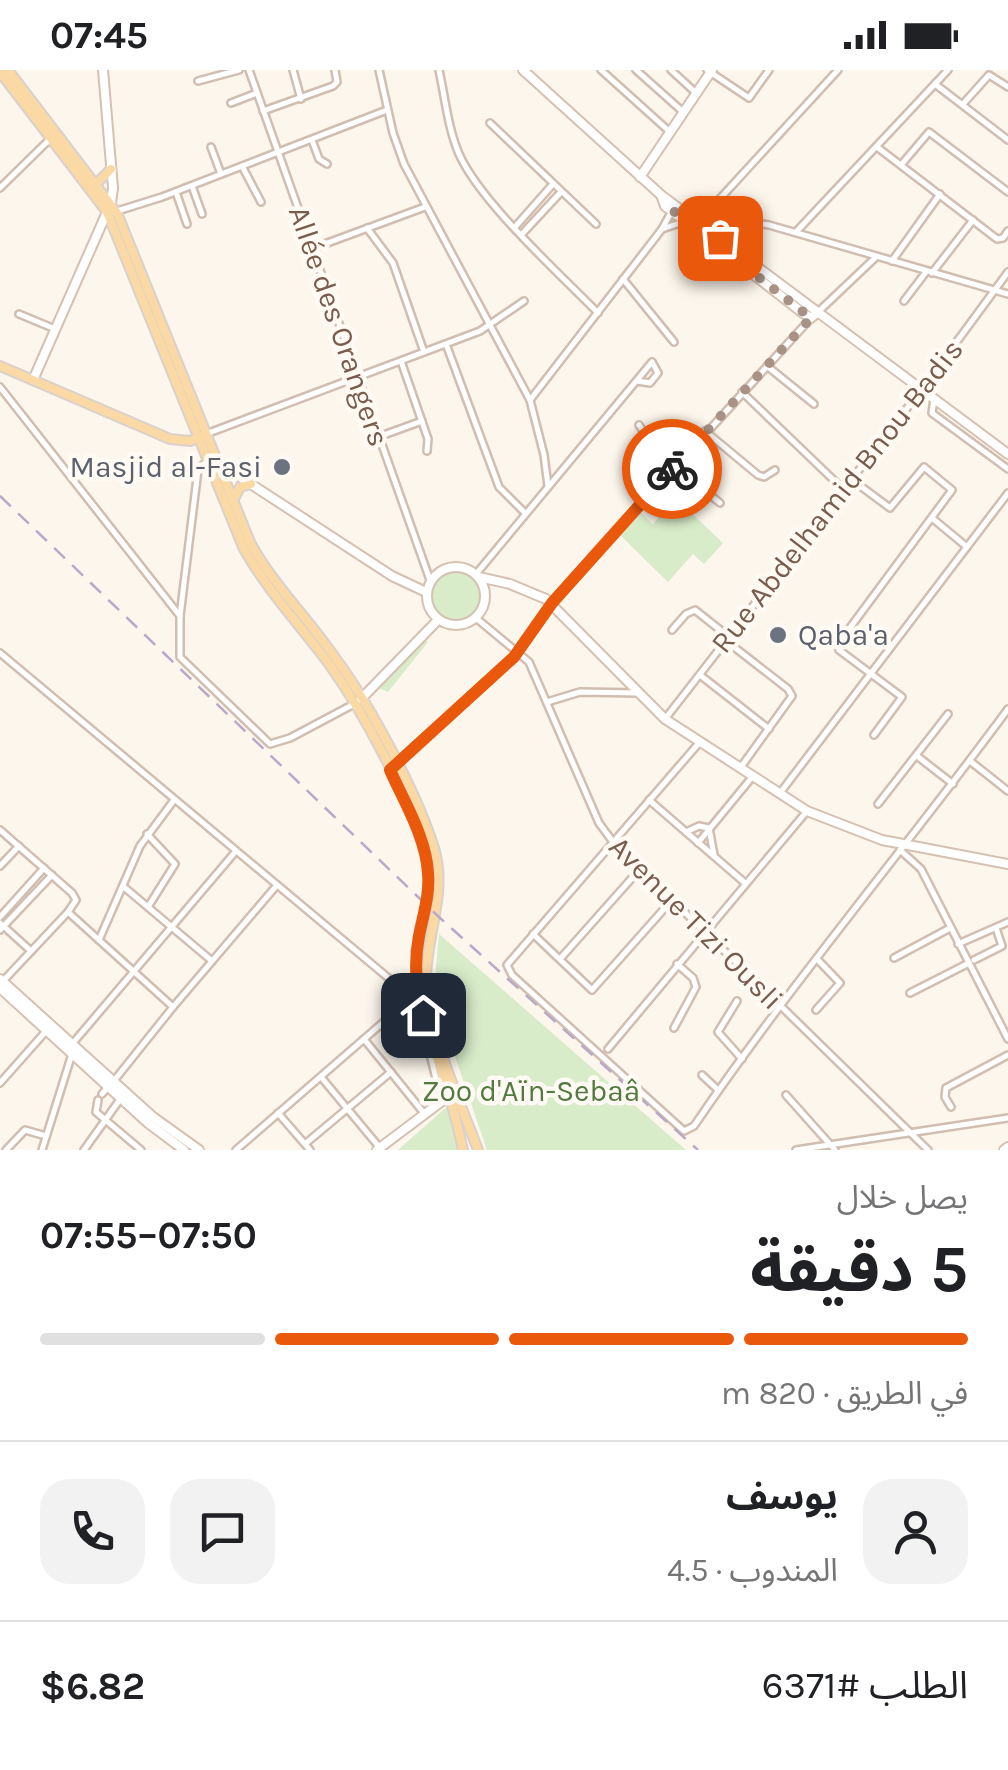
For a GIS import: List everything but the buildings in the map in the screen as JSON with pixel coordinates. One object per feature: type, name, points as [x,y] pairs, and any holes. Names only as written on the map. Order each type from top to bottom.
[{"type":"main road","points":[[8,70],[97,183],[111,209],[250,558],[358,702]]},
{"type":"main road","points":[[0,72],[111,209]]},
{"type":"main road","points":[[97,183],[111,168]]},
{"type":"main road","points":[[0,366],[170,440],[203,436]]},
{"type":"main road","points":[[213,461],[256,553],[330,649],[437,857],[438,893],[426,992],[450,1097],[470,1150]]},
{"type":"main road","points":[[233,501],[237,490],[251,484]]},
{"type":"main road","points":[[393,766],[428,868],[428,896],[418,943],[417,990],[470,1150]]},
{"type":"street","points":[[32,380],[111,209],[103,70]]},
{"type":"street","points":[[198,81],[239,70]]},
{"type":"street","name":"Allée des Orangers","points":[[249,70],[430,580]]},
{"type":"street","points":[[293,70],[301,98]]},
{"type":"street","points":[[263,111],[335,84],[335,70]]},
{"type":"street","points":[[379,70],[404,164],[530,400],[548,486]]},
{"type":"street","points":[[439,70],[461,158],[474,179],[598,312]]},
{"type":"street","points":[[523,70],[674,208],[695,219],[814,315],[1008,454]]},
{"type":"street","points":[[636,70],[684,113]]},
{"type":"street","points":[[671,70],[697,94]]},
{"type":"street","points":[[640,177],[710,71],[749,98],[769,70]]},
{"type":"street","points":[[695,219],[838,70]]},
{"type":"street","points":[[796,233],[948,70]]},
{"type":"street","points":[[607,72],[670,132]]},
{"type":"street","points":[[963,104],[989,75],[1008,87]]},
{"type":"street","points":[[935,84],[1008,140]]},
{"type":"street","points":[[231,103],[257,93]]},
{"type":"street","points":[[111,209],[176,192],[387,110]]},
{"type":"street","points":[[490,123],[596,224]]},
{"type":"street","points":[[901,164],[929,132],[1008,192]]},
{"type":"street","points":[[0,188],[52,137]]},
{"type":"street","points":[[312,140],[319,159],[327,164]]},
{"type":"street","points":[[211,147],[221,174]]},
{"type":"street","points":[[877,147],[997,239],[1008,232]]},
{"type":"street","points":[[242,166],[260,202]]},
{"type":"street","points":[[515,227],[552,184]]},
{"type":"street","points":[[192,186],[202,214]]},
{"type":"street","points":[[176,192],[187,224]]},
{"type":"street","points":[[522,234],[560,192]]},
{"type":"street","points":[[892,262],[940,194]]},
{"type":"street","points":[[311,249],[425,207]]},
{"type":"street","points":[[530,400],[674,208]]},
{"type":"street","points":[[662,229],[695,219],[796,233],[1008,294]]},
{"type":"street","points":[[904,301],[973,220]]},
{"type":"street","points":[[368,228],[393,264],[424,352]]},
{"type":"street","points":[[393,766],[518,652],[552,603],[705,431],[814,315],[876,257]]},
{"type":"street","name":"Rue Abdelhamid Bnou Badis","points":[[666,719],[922,390],[1008,272]]},
{"type":"street","points":[[623,278],[674,342]]},
{"type":"street","points":[[203,436],[480,331],[524,301]]},
{"type":"street","points":[[19,314],[55,328]]},
{"type":"street","points":[[446,344],[499,487],[526,513]]},
{"type":"street","points":[[402,361],[428,442],[427,450]]},
{"type":"street","points":[[477,576],[548,486],[595,434],[636,381],[652,362],[658,373],[650,383],[636,381]]},
{"type":"street","points":[[766,366],[814,404]]},
{"type":"street","points":[[0,387],[180,616]]},
{"type":"street","points":[[742,392],[843,489]]},
{"type":"street","points":[[934,399],[932,414],[1008,470]]},
{"type":"street","points":[[378,437],[422,421]]},
{"type":"street","points":[[639,425],[672,468],[720,503]]},
{"type":"street","points":[[705,431],[758,475],[764,477],[775,470]]},
{"type":"street","points":[[426,592],[392,576],[213,461],[198,470],[178,648],[182,660],[270,744],[290,738],[358,702],[438,620]]},
{"type":"street","points":[[851,479],[890,508],[924,467],[952,490],[838,644],[839,650],[902,697],[874,735]]},
{"type":"street","points":[[780,793],[1008,493]]},
{"type":"street","points":[[932,518],[967,547]]},
{"type":"street","points":[[452,566],[469,569],[477,576],[485,592],[484,606],[476,618],[453,626],[438,620],[427,602],[430,580],[452,566]]},
{"type":"street","points":[[477,576],[521,588],[552,603],[666,719],[807,811],[903,848],[1008,864]]},
{"type":"street","points":[[485,592],[499,582]]},
{"type":"street","points":[[672,630],[689,611],[695,610],[791,694],[741,768]]},
{"type":"street","name":"Avenue Tizi Ousli","points":[[476,618],[529,662],[599,823],[613,842],[928,1150]]},
{"type":"street","points":[[0,653],[421,1008]]},
{"type":"street","points":[[699,675],[769,729]]},
{"type":"street","points":[[547,702],[580,692],[638,693]]},
{"type":"street","points":[[700,742],[508,963],[509,972],[687,1131],[1008,709]]},
{"type":"street","points":[[878,804],[948,714]]},
{"type":"street","points":[[917,756],[953,784]]},
{"type":"street","points":[[970,761],[1006,787]]},
{"type":"street","points":[[698,843],[753,776]]},
{"type":"street","points":[[648,799],[745,883]]},
{"type":"street","points":[[99,940],[146,834],[174,800]]},
{"type":"street","points":[[608,1050],[807,811]]},
{"type":"street","points":[[686,832],[699,826],[709,828]]},
{"type":"street","points":[[709,828],[714,857]]},
{"type":"street","points":[[0,830],[75,897],[68,912],[1,983]]},
{"type":"street","points":[[146,834],[170,855],[174,864],[148,907]]},
{"type":"street","points":[[0,866],[19,846]]},
{"type":"street","points":[[903,848],[921,870],[1008,1039]]},
{"type":"street","points":[[50,1150],[42,1149],[72,1049],[236,851]]},
{"type":"street","points":[[1,924],[44,868]]},
{"type":"street","points":[[560,959],[640,869]]},
{"type":"street","points":[[1,924],[52,875]]},
{"type":"street","points":[[124,886],[212,961]]},
{"type":"street","points":[[141,1150],[95,1110],[172,1007],[277,886]]},
{"type":"street","points":[[534,934],[592,990],[672,900]]},
{"type":"street","points":[[68,912],[172,1007]]},
{"type":"street","points":[[958,944],[1008,922]]},
{"type":"street","points":[[1,924],[31,952]]},
{"type":"street","points":[[894,958],[950,928]]},
{"type":"street","points":[[910,994],[1002,946],[996,928]]},
{"type":"street","points":[[816,1010],[840,983],[817,959]]},
{"type":"street","points":[[674,1028],[696,986],[677,964]]},
{"type":"street","points":[[1,983],[47,1030],[72,1049]]},
{"type":"street","points":[[1,983],[72,1049],[106,1091],[199,1150]]},
{"type":"street","points":[[398,986],[417,990]]},
{"type":"street","points":[[236,1150],[409,1000]]},
{"type":"street","points":[[737,1001],[718,1032],[742,1059]]},
{"type":"street","points":[[0,1084],[47,1030]]},
{"type":"street","points":[[364,1039],[423,1112]]},
{"type":"street","points":[[951,1108],[945,1097],[946,1088],[1008,1056]]},
{"type":"street","points":[[278,1112],[308,1147],[390,1072]]},
{"type":"street","points":[[702,1075],[718,1090]]},
{"type":"street","points":[[320,1076],[378,1149],[423,1112],[450,1097]]},
{"type":"street","points":[[106,1091],[122,1098],[184,1150]]},
{"type":"street","points":[[786,1095],[834,1147]]},
{"type":"street","points":[[84,1150],[122,1098]]},
{"type":"street","points":[[796,1150],[1008,1118]]},
{"type":"street","points":[[6,1150],[24,1130],[46,1136]]},
{"type":"green space","points":[[676,498],[723,543],[704,564],[693,554],[668,582],[616,531],[638,510],[653,524]]},
{"type":"green space","points":[[455,571],[473,579],[481,597],[473,615],[455,623],[437,615],[429,597],[437,579]]},
{"type":"green space","points":[[422,639],[428,642],[388,692],[378,688]]},
{"type":"green space","name":"Zoo d'Aïn-Sebaâ","points":[[439,934],[686,1150],[487,1150],[434,989]]},
{"type":"green space","points":[[450,1104],[467,1150],[398,1150]]},
{"type":"railway","points":[[0,496],[440,918],[698,1150]]},
{"type":"way so far","points":[[672,469],[811,318],[672,210],[677,205],[720,238]]},
{"type":"place","name":"Masjid al-Fasi","points":[[282,467]]},
{"type":"place","name":"Qaba'a","points":[[778,635]]},
{"type":"route","points":[[423,1015],[417,990],[417,955],[428,896],[428,868],[419,836],[390,770],[514,657],[552,603],[672,469]]}]
